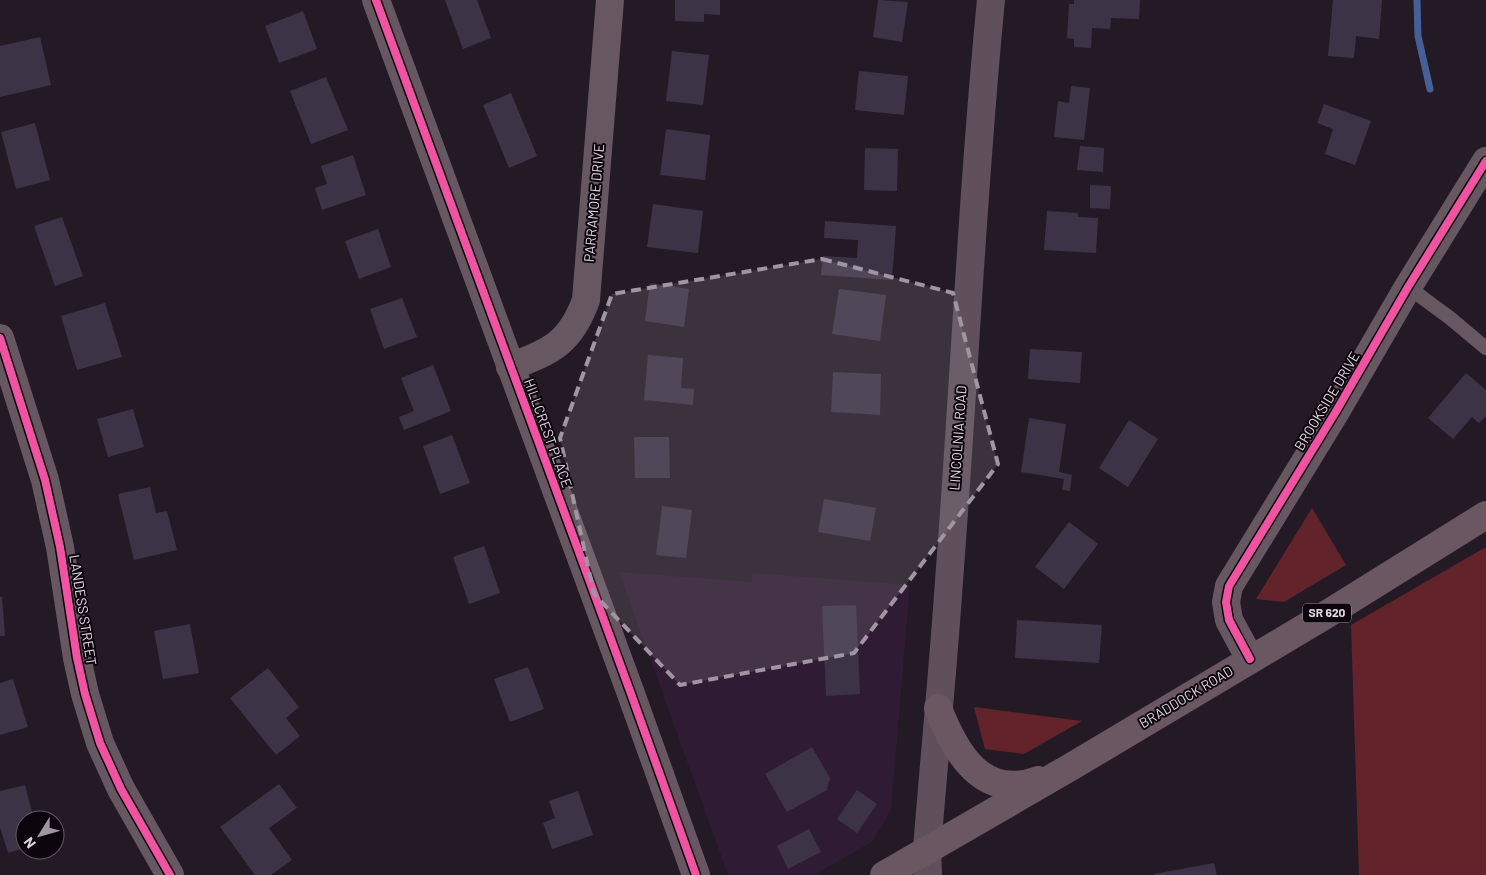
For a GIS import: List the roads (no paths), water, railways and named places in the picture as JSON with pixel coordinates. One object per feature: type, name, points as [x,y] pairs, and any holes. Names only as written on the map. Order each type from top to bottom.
[{"type":"main road","name":"LINCOLNIA ROAD","points":[[928,862],[983,80],[991,0]]},
{"type":"main road","name":"BRADDOCK ROAD","points":[[884,875],[928,862],[1069,768],[1486,515]]},
{"type":"main road","points":[[938,708],[947,734],[966,763],[994,782],[1024,785],[1069,768]]},
{"type":"street","name":"HILLCREST PLACE","points":[[376,0],[696,875]]},
{"type":"street","name":"PARRAMORE DRIVE","points":[[510,367],[545,353],[564,339],[579,320],[586,300],[610,0]]},
{"type":"street","name":"BROOKSIDE DRIVE","points":[[1250,659],[1229,620],[1226,602],[1229,586],[1335,413],[1408,286],[1486,161]]},
{"type":"street","name":"LANDESS STREET","points":[[0,338],[44,480],[60,547],[77,658],[87,702],[100,742],[120,789],[170,875]]},
{"type":"lane","points":[[1408,286],[1486,348]]},
{"type":"waterway","points":[[1417,0],[1418,36],[1430,89]]}]
